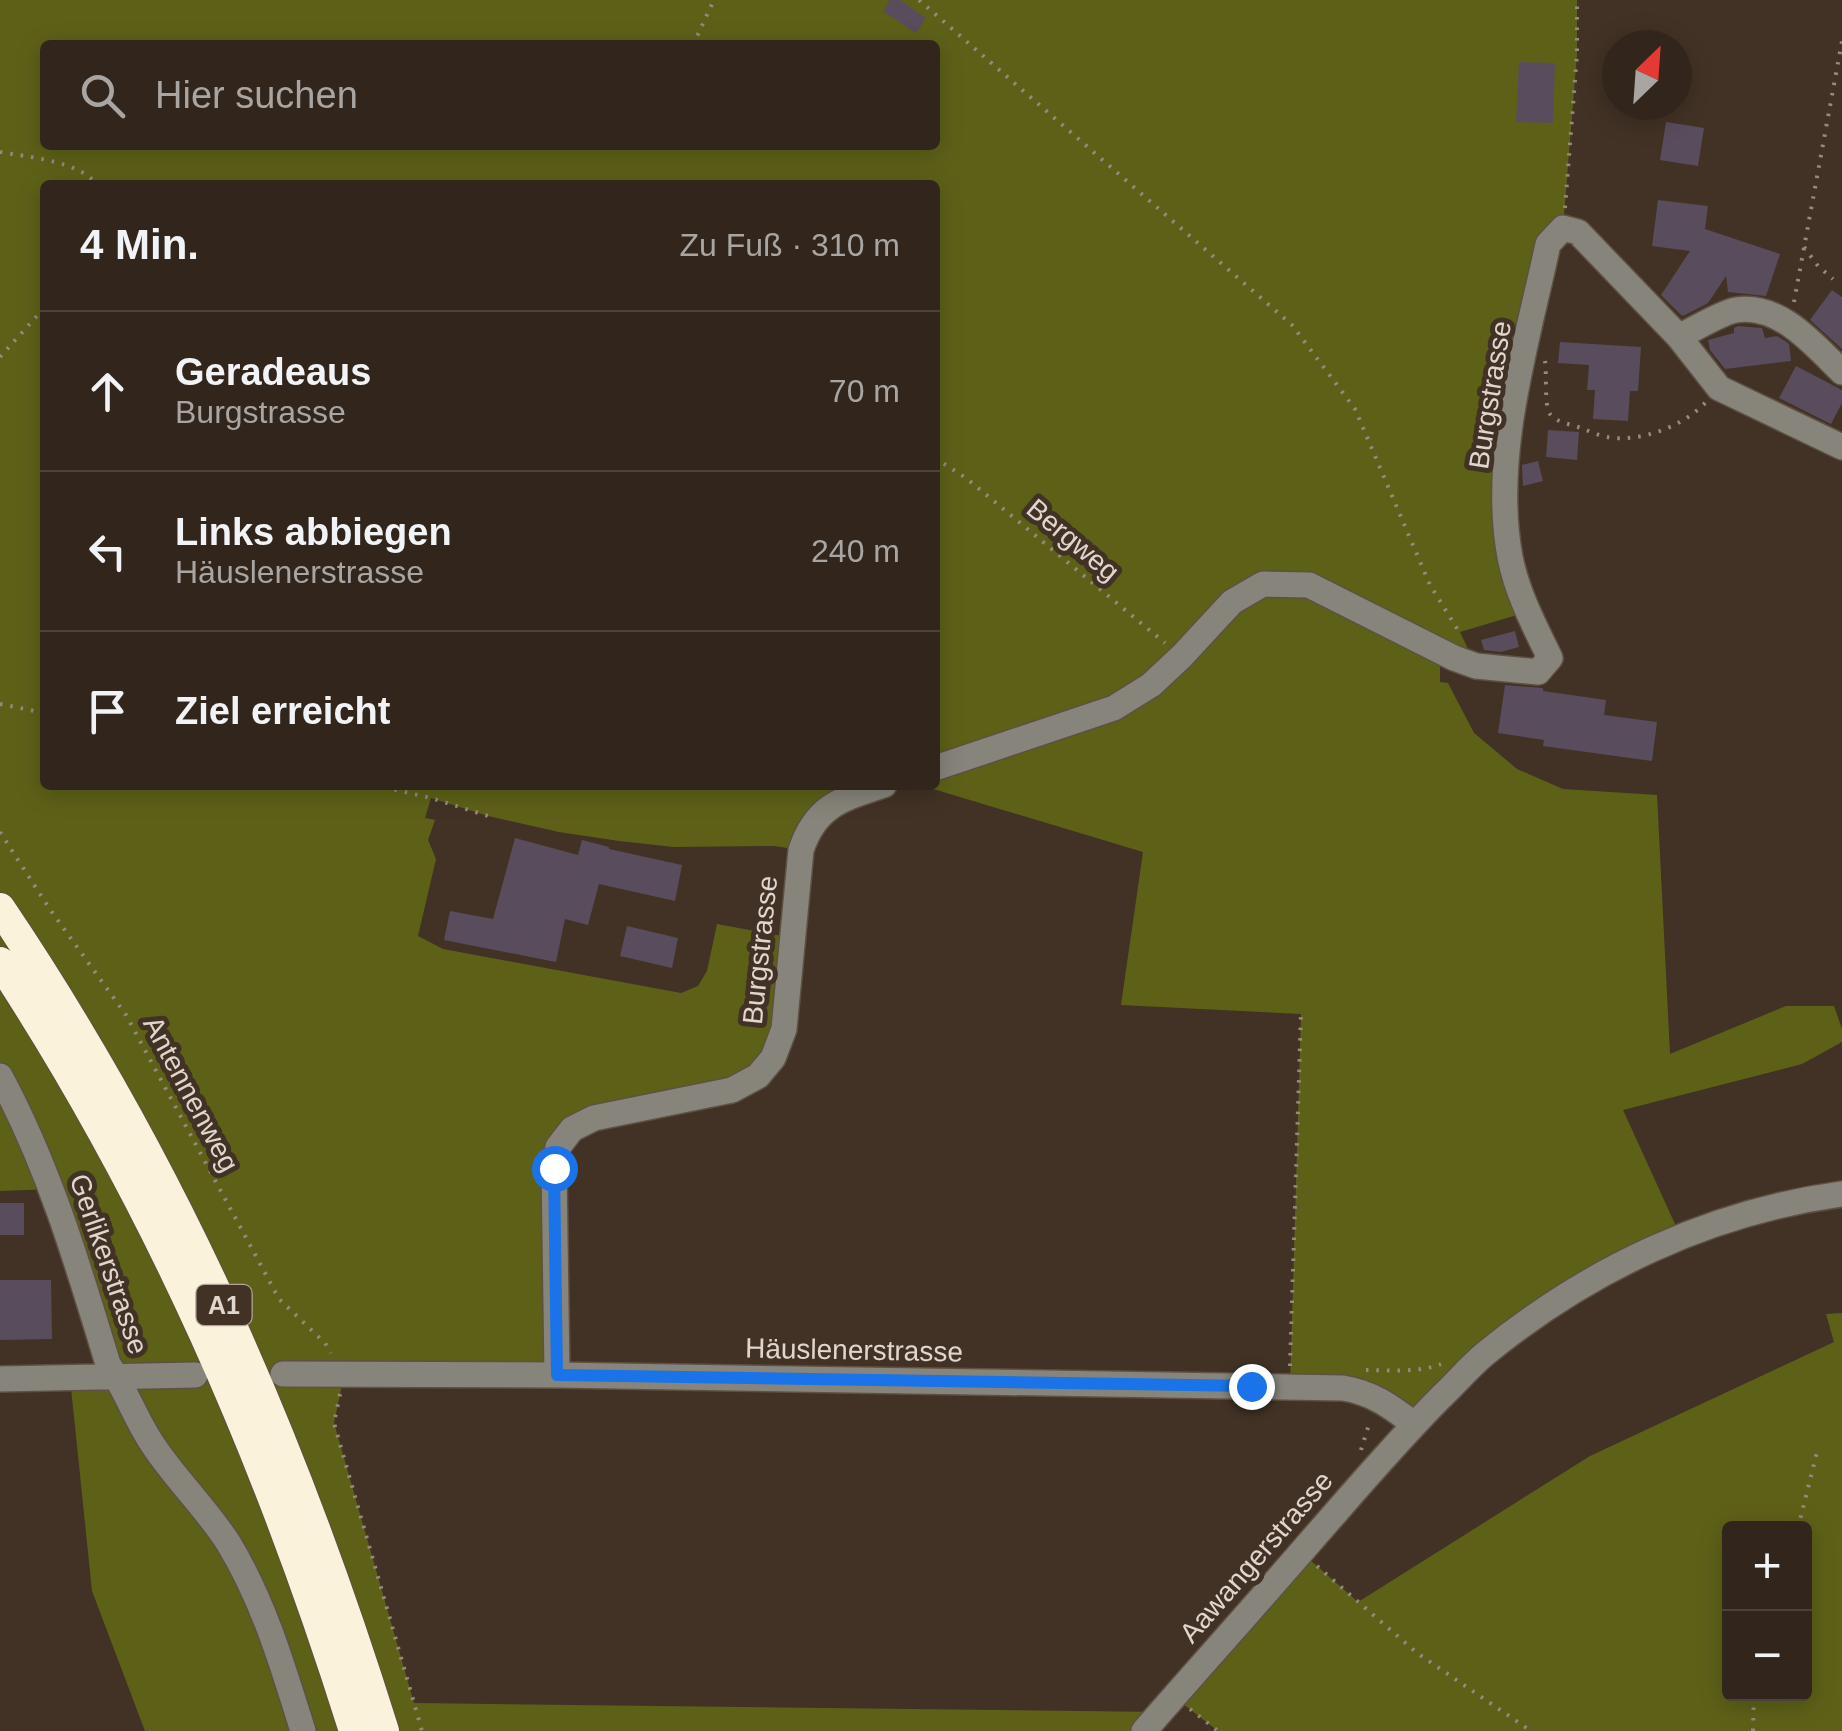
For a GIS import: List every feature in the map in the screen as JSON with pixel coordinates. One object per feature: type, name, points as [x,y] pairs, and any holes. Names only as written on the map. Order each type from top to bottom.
[{"type":"highway","name":"A1","points":[[0,908],[122,1105],[217,1290],[318,1531],[384,1731]]},
{"type":"highway","name":"A1","points":[[0,962],[108,1142],[196,1315],[278,1507],[354,1731]]},
{"type":"street","name":"Burgstrasse","points":[[940,766],[1114,708],[1152,685],[1232,602],[1263,584],[1308,585],[1476,666],[1538,672],[1550,658],[1527,612],[1510,559],[1504,506],[1510,423],[1548,244],[1563,228]]},
{"type":"street","points":[[1563,228],[1578,232],[1678,337],[1719,388],[1842,447]]},
{"type":"street","points":[[1678,337],[1735,310],[1764,312],[1786,320],[1842,372]]},
{"type":"street","name":"Burgstrasse","points":[[557,1375],[554,1168],[558,1147],[572,1129],[594,1118],[732,1090],[758,1076],[772,1058],[784,1029],[801,850],[808,830],[822,812],[842,799],[869,790]]},
{"type":"street","name":"Gerlikerstrasse","points":[[0,1076],[52,1188],[108,1364],[152,1443],[227,1541],[256,1592],[304,1731]]},
{"type":"street","name":"Aawangerstrasse","points":[[1144,1731],[1414,1424],[1484,1355],[1545,1309],[1614,1266],[1680,1235],[1742,1214],[1842,1194]]},
{"type":"street","name":"Häuslenerstrasse","points":[[283,1374],[1343,1388],[1366,1392],[1414,1424]]},
{"type":"street","points":[[0,1380],[195,1375]]},
{"type":"path","points":[[695,40],[714,0]]},
{"type":"path","points":[[920,0],[1292,324],[1355,409],[1430,585],[1476,666]]},
{"type":"path","points":[[1563,228],[1577,54],[1577,0]]},
{"type":"path","points":[[1786,320],[1796,297],[1842,41]]},
{"type":"path","points":[[0,152],[53,161],[90,175],[93,180]]},
{"type":"path","points":[[1804,248],[1833,279]]},
{"type":"path","points":[[0,357],[40,313]]},
{"type":"path","points":[[1544,350],[1549,413],[1557,420],[1607,437],[1649,434],[1682,421],[1698,411],[1719,388]]},
{"type":"path","name":"Bergweg","points":[[940,461],[966,478],[1182,656]]},
{"type":"path","points":[[0,704],[40,712]]},
{"type":"path","points":[[396,790],[488,816]]},
{"type":"path","name":"Antennenweg","points":[[0,832],[126,1015],[279,1299],[325,1343],[344,1374]]},
{"type":"path","points":[[1290,1358],[1301,1013]]},
{"type":"path","points":[[344,1374],[334,1423],[422,1731]]},
{"type":"path","points":[[1800,1521],[1817,1452]]},
{"type":"path","points":[[1302,1552],[1417,1653],[1531,1731]]},
{"type":"path","points":[[1174,1696],[1218,1731]]},
{"type":"path","points":[[1752,1731],[1754,1701]]},
{"type":"shaded area","points":[[0,0],[1577,0],[1577,54],[1563,228],[1548,244],[1504,507],[1527,612],[1460,632],[1476,666],[1453,658],[1440,666],[1440,682],[1448,683],[1474,733],[1517,769],[1563,789],[1657,795],[1670,1054],[1786,1006],[1834,1006],[1842,1042],[1802,1064],[1623,1110],[1680,1235],[1614,1266],[1414,1424],[1397,1410],[1290,1386],[1301,1014],[1121,1005],[1143,852],[937,790],[940,790],[940,180],[40,180],[40,790],[869,790],[842,799],[801,850],[774,846],[674,847],[619,841],[488,816],[431,798],[425,818],[435,820],[428,840],[436,859],[418,936],[443,949],[681,993],[698,986],[707,971],[717,924],[793,938],[784,1029],[758,1076],[594,1118],[558,1147],[557,1375],[344,1375],[334,1423],[414,1703],[1161,1712],[1144,1731],[145,1731],[92,1591],[70,1378],[116,1377],[52,1189],[0,1191]]},
{"type":"shaded area","points":[[1842,1313],[1842,1731],[1218,1731],[1174,1697],[1301,1552],[1358,1602],[1590,1456],[1834,1342],[1826,1314]]},
{"type":"building","points":[[890,0],[900,0],[926,18],[916,33],[883,11]]},
{"type":"building","points":[[1519,62],[1555,63],[1553,123],[1516,122]]},
{"type":"building","points":[[1666,122],[1704,128],[1698,166],[1660,160]]},
{"type":"building","points":[[1658,200],[1708,206],[1705,229],[1780,254],[1766,296],[1728,292],[1726,276],[1708,303],[1680,314],[1661,295],[1690,251],[1652,246]]},
{"type":"building","points":[[1832,290],[1842,297],[1842,349],[1810,320]]},
{"type":"building","points":[[1738,326],[1762,328],[1765,338],[1777,336],[1785,341],[1791,361],[1725,369],[1710,350],[1708,340],[1734,333]]},
{"type":"building","points":[[1560,342],[1641,347],[1638,391],[1630,391],[1628,421],[1593,419],[1595,390],[1587,390],[1589,365],[1558,363]]},
{"type":"building","points":[[1796,366],[1842,390],[1842,403],[1831,424],[1779,398]]},
{"type":"building","points":[[1548,430],[1579,432],[1577,460],[1546,457]]},
{"type":"building","points":[[1538,461],[1543,481],[1523,486],[1522,465]]},
{"type":"building","points":[[1515,631],[1519,647],[1501,652],[1484,650],[1481,640]]},
{"type":"building","points":[[1505,685],[1606,700],[1604,715],[1657,722],[1652,761],[1543,746],[1544,740],[1498,733]]},
{"type":"building","points":[[515,838],[578,855],[582,840],[682,865],[675,901],[599,884],[588,925],[565,919],[556,962],[444,940],[450,911],[493,919]]},
{"type":"building","points":[[627,926],[678,938],[672,968],[620,956]]},
{"type":"building","points":[[0,1203],[24,1203],[24,1235],[0,1235]]},
{"type":"building","points":[[0,1280],[51,1280],[52,1339],[0,1340]]},
{"type":"route","points":[[554,1168],[557,1375],[1251,1386]]}]
